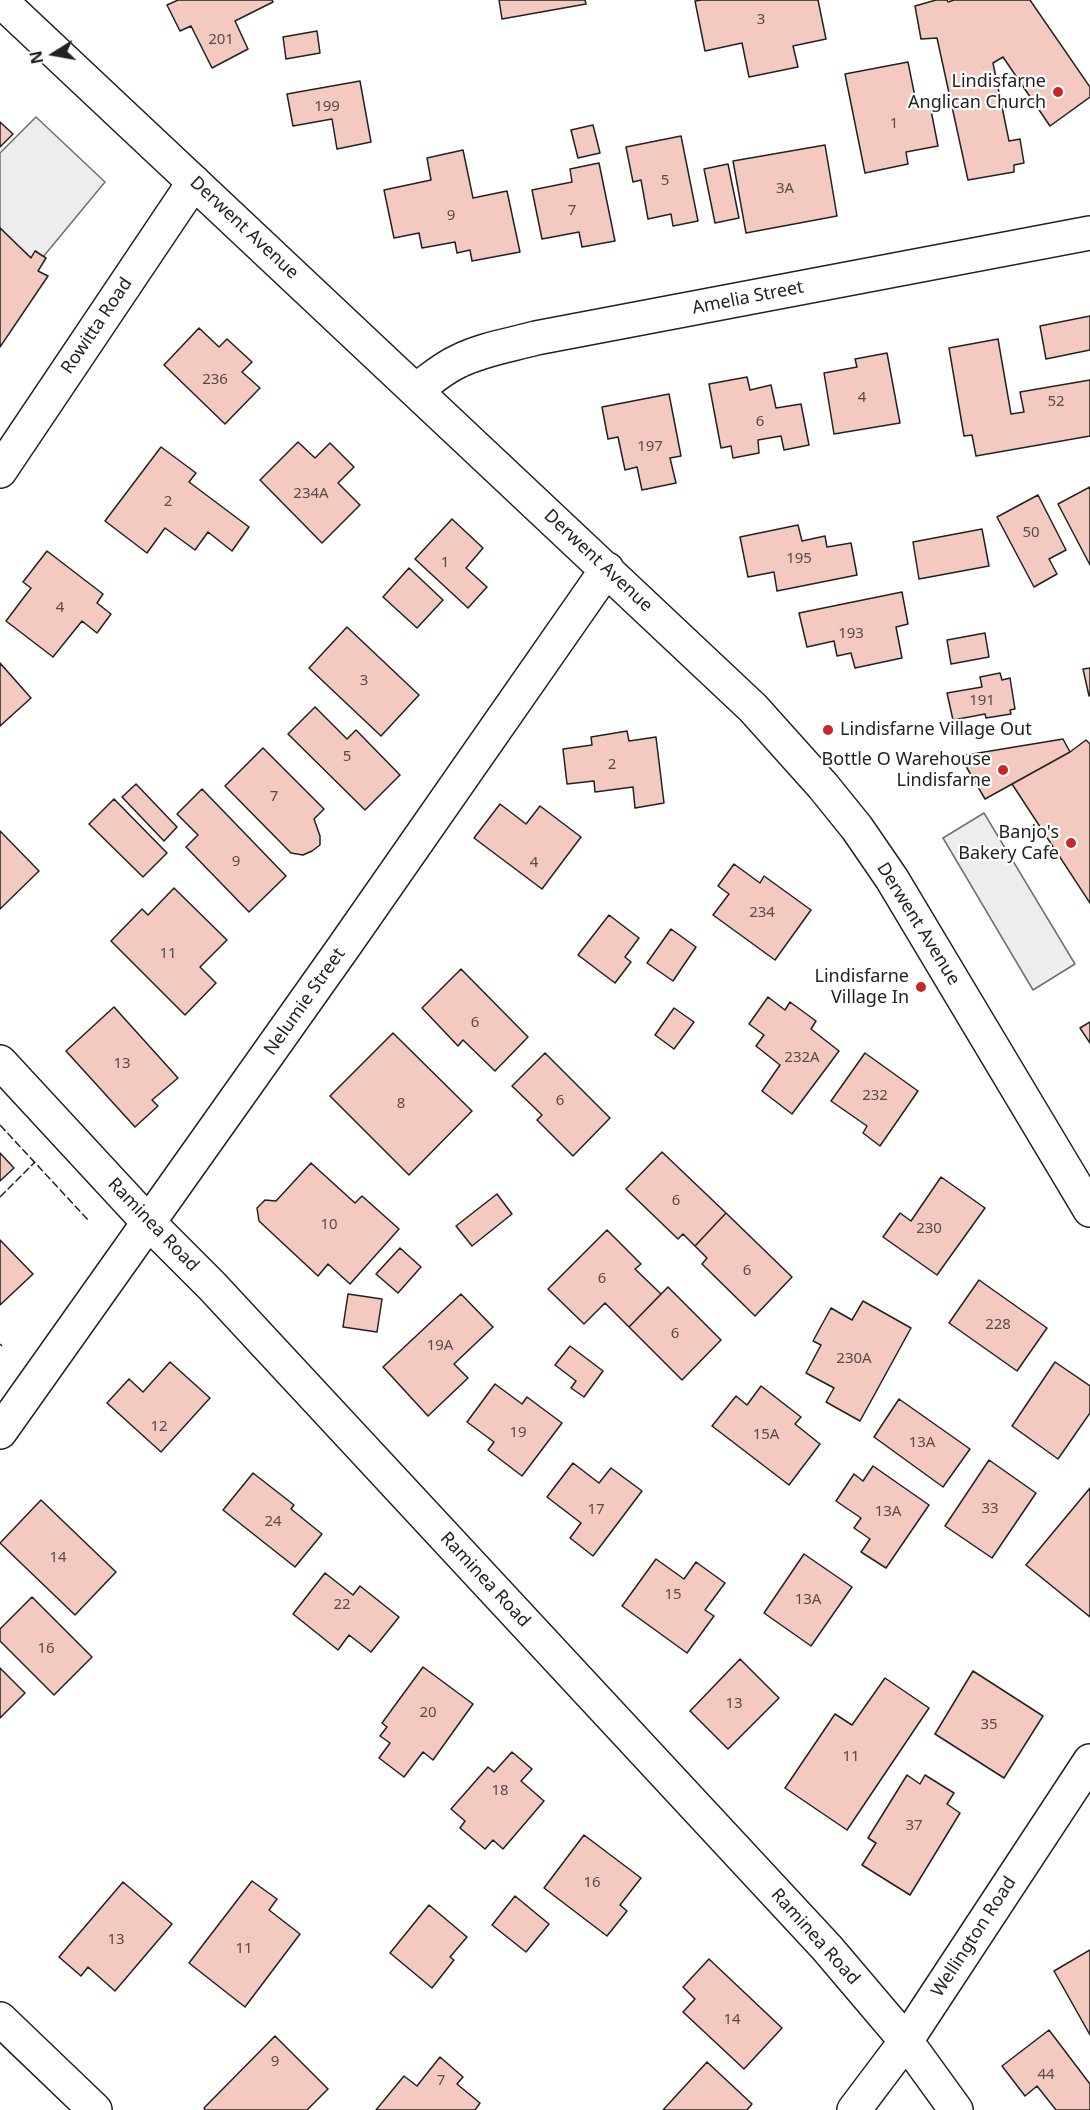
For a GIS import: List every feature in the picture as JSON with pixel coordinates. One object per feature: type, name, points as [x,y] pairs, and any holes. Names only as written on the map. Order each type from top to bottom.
[{"type":"street","name":"Derwent Avenue","points":[[0,0],[607,569],[753,708],[794,752],[857,828],[892,879],[1090,1210]]},
{"type":"street","name":"Rowitta Road","points":[[0,471],[195,182]]},
{"type":"street","name":"Amelia Street","points":[[416,390],[459,360],[536,339],[1090,233]]},
{"type":"street","name":"Nelumie Street","points":[[0,1432],[343,948],[607,569]]},
{"type":"street","name":"Raminea Road","points":[[0,1062],[149,1223],[228,1303],[819,1939],[906,2041],[956,2110]]},
{"type":"street","name":"Wellington Road","points":[[854,2110],[906,2041],[1090,1761]]},
{"type":"street","points":[[0,2019],[95,2110]]},
{"type":"shaded area","points":[[36,117],[105,182],[43,257],[36,251],[31,258],[0,228],[0,153]]},
{"type":"shaded area","points":[[984,813],[1075,964],[1033,990],[943,838]]},
{"type":"building","points":[[178,0],[272,0],[273,2],[235,21],[248,49],[212,68],[191,26],[180,31],[167,5]]},
{"type":"building","points":[[499,0],[585,0],[586,4],[502,19]]},
{"type":"building","points":[[818,0],[826,39],[793,46],[798,67],[749,77],[742,43],[705,51],[695,1]]},
{"type":"building","name":"Lindisfarne Anglican Church","points":[[936,0],[947,0],[948,2],[954,0],[1030,0],[1090,87],[1090,97],[1050,126],[1003,57],[993,63],[1009,141],[1020,139],[1024,163],[1014,165],[1014,172],[968,180],[937,38],[921,39],[915,6]]},
{"type":"building","points":[[317,31],[320,53],[286,59],[283,37]]},
{"type":"building","points":[[908,62],[916,102],[929,100],[938,146],[906,152],[908,164],[865,173],[845,74]]},
{"type":"building","points":[[360,81],[371,142],[337,149],[332,119],[293,126],[287,94]]},
{"type":"building","points":[[0,122],[13,134],[0,147]]},
{"type":"building","points":[[593,125],[600,153],[578,158],[571,130]]},
{"type":"building","points":[[681,136],[698,221],[673,226],[671,214],[648,219],[641,180],[633,182],[626,147]]},
{"type":"building","points":[[825,145],[837,216],[746,233],[733,161]]},
{"type":"building","points":[[463,150],[473,198],[507,191],[520,252],[472,261],[470,250],[457,253],[455,242],[422,248],[419,233],[394,238],[384,190],[431,180],[427,158]]},
{"type":"building","points":[[599,163],[615,241],[582,247],[579,232],[542,239],[532,190],[572,182],[570,169]]},
{"type":"building","points":[[728,164],[739,218],[715,223],[704,169]]},
{"type":"building","points":[[0,228],[31,258],[35,251],[46,258],[38,271],[48,276],[0,347]]},
{"type":"building","points":[[1090,316],[1090,350],[1046,359],[1040,326]]},
{"type":"building","points":[[199,328],[219,347],[227,339],[252,362],[242,372],[260,388],[225,424],[164,365]]},
{"type":"building","points":[[998,339],[1011,414],[1024,412],[1020,392],[1090,380],[1090,436],[976,456],[972,435],[964,436],[949,348]]},
{"type":"building","points":[[887,353],[900,423],[834,434],[824,373],[857,367],[855,359]]},
{"type":"building","points":[[747,377],[750,390],[771,385],[776,408],[801,404],[809,445],[784,450],[781,436],[758,440],[759,453],[733,458],[731,446],[721,448],[709,384]]},
{"type":"building","points":[[669,394],[681,456],[670,458],[676,483],[642,490],[637,467],[625,470],[618,437],[608,439],[602,407]]},
{"type":"building","points":[[298,442],[315,458],[330,443],[354,467],[338,483],[360,505],[322,543],[260,480]]},
{"type":"building","points":[[161,447],[196,473],[189,482],[249,527],[232,551],[208,532],[195,550],[165,528],[147,553],[105,521]]},
{"type":"building","points":[[1090,487],[1090,565],[1058,504]]},
{"type":"building","points":[[1038,495],[1066,550],[1049,559],[1057,574],[1034,587],[997,517]]},
{"type":"building","points":[[452,519],[483,548],[466,568],[487,587],[468,608],[415,559]]},
{"type":"building","points":[[798,525],[802,541],[825,536],[827,547],[851,543],[857,575],[777,591],[774,572],[748,577],[740,537]]},
{"type":"building","points":[[982,529],[989,566],[919,579],[913,542]]},
{"type":"building","points":[[47,551],[103,594],[97,603],[111,614],[97,633],[82,621],[53,657],[6,621],[31,588],[23,582]]},
{"type":"building","points":[[409,568],[443,600],[417,628],[383,597]]},
{"type":"building","points":[[902,592],[908,624],[896,627],[902,658],[855,668],[851,653],[837,656],[834,641],[807,647],[799,613]]},
{"type":"building","points":[[347,627],[419,695],[381,736],[309,668]]},
{"type":"building","points":[[985,633],[989,657],[951,664],[947,640]]},
{"type":"building","points":[[0,663],[31,698],[0,726]]},
{"type":"building","points":[[1090,668],[1090,695],[1089,696],[1083,669]]},
{"type":"building","points":[[1000,673],[1002,680],[1010,678],[1015,709],[1010,710],[1011,714],[986,718],[985,714],[953,720],[947,693],[982,687],[980,677]]},
{"type":"building","points":[[315,707],[347,739],[356,730],[400,775],[365,810],[288,734]]},
{"type":"building","points":[[627,731],[629,741],[656,737],[664,803],[635,808],[633,787],[595,792],[594,781],[567,784],[563,749],[592,745],[591,737]]},
{"type":"building","name":"Bottle O Warehouse Lindisfarne","points":[[1063,739],[1070,752],[985,799],[960,756]]},
{"type":"building","name":"Banjo's Bakery Cafe","points":[[1086,740],[1090,744],[1090,903],[1012,784],[1070,752]]},
{"type":"building","points":[[263,748],[324,809],[314,819],[320,836],[320,845],[303,855],[291,853],[225,786]]},
{"type":"building","points":[[136,784],[177,827],[164,841],[122,797]]},
{"type":"building","points":[[202,789],[286,876],[249,912],[186,847],[198,835],[177,814]]},
{"type":"building","points":[[114,799],[167,853],[143,877],[89,824]]},
{"type":"building","points":[[500,804],[526,824],[540,806],[581,837],[542,889],[474,838]]},
{"type":"building","points":[[0,831],[39,871],[0,909]]},
{"type":"building","points":[[734,864],[760,883],[764,876],[811,910],[775,960],[713,915],[729,894],[718,886]]},
{"type":"building","points":[[174,888],[227,940],[200,967],[216,983],[185,1015],[111,941],[142,909],[148,915]]},
{"type":"building","points":[[609,915],[639,938],[625,957],[631,962],[615,983],[578,955]]},
{"type":"building","points":[[671,929],[696,947],[673,981],[647,963]]},
{"type":"building","points":[[461,969],[528,1037],[495,1071],[463,1040],[458,1046],[422,1008]]},
{"type":"building","points":[[768,997],[785,1010],[790,1002],[816,1021],[811,1029],[839,1051],[792,1114],[762,1091],[780,1065],[756,1046],[764,1035],[749,1024]]},
{"type":"building","points":[[114,1007],[178,1078],[152,1100],[158,1106],[135,1127],[66,1051]]},
{"type":"building","points":[[674,1008],[694,1022],[674,1049],[655,1035]]},
{"type":"building","points":[[1090,1022],[1090,1043],[1080,1028]]},
{"type":"building","points":[[393,1033],[472,1111],[409,1175],[330,1096]]},
{"type":"building","points":[[545,1053],[610,1118],[573,1156],[537,1120],[542,1115],[512,1086]]},
{"type":"building","points":[[865,1053],[918,1091],[880,1146],[863,1133],[867,1126],[831,1101]]},
{"type":"building","points":[[662,1152],[726,1213],[695,1246],[683,1234],[678,1239],[626,1189]]},
{"type":"building","points":[[0,1153],[14,1168],[0,1181]]},
{"type":"building","points":[[311,1163],[355,1203],[362,1196],[399,1229],[350,1284],[328,1264],[318,1276],[259,1221],[257,1208],[265,1200],[276,1201]]},
{"type":"building","points":[[941,1177],[985,1208],[937,1275],[883,1237],[900,1213],[911,1221]]},
{"type":"building","points":[[497,1194],[512,1214],[472,1246],[456,1226]]},
{"type":"building","points":[[726,1213],[792,1277],[755,1316],[702,1264],[707,1258],[695,1246]]},
{"type":"building","points":[[607,1230],[641,1264],[635,1269],[661,1294],[629,1327],[605,1303],[584,1324],[548,1289]]},
{"type":"building","points":[[0,1240],[33,1274],[0,1305]]},
{"type":"building","points":[[400,1248],[421,1267],[398,1293],[376,1274]]},
{"type":"building","points":[[979,1280],[1047,1328],[1017,1371],[949,1323]]},
{"type":"building","points":[[668,1287],[721,1340],[682,1380],[629,1327]]},
{"type":"building","points":[[348,1294],[382,1299],[377,1332],[343,1327]]},
{"type":"building","points":[[461,1294],[493,1327],[454,1364],[468,1378],[428,1416],[383,1367]]},
{"type":"building","points":[[863,1301],[911,1328],[860,1421],[826,1402],[834,1388],[806,1373],[821,1345],[813,1341],[831,1308],[852,1320]]},
{"type":"building","points":[[570,1346],[603,1371],[584,1397],[571,1388],[576,1381],[555,1365]]},
{"type":"building","points":[[170,1362],[210,1398],[161,1452],[107,1403],[129,1379],[143,1392]]},
{"type":"building","points":[[1055,1362],[1090,1386],[1090,1413],[1058,1459],[1012,1426]]},
{"type":"building","points":[[495,1384],[522,1404],[527,1397],[562,1423],[522,1476],[488,1450],[494,1442],[467,1422]]},
{"type":"building","points":[[761,1386],[801,1417],[795,1424],[820,1444],[789,1485],[712,1426],[736,1396],[747,1405]]},
{"type":"building","points":[[899,1399],[970,1449],[943,1487],[874,1437]]},
{"type":"building","points":[[989,1460],[1036,1493],[992,1558],[945,1526]]},
{"type":"building","points":[[573,1463],[599,1483],[611,1468],[642,1491],[593,1556],[570,1538],[581,1523],[547,1497]]},
{"type":"building","points":[[873,1466],[929,1505],[886,1568],[861,1552],[870,1539],[854,1528],[861,1518],[836,1501],[854,1474],[863,1481]]},
{"type":"building","points":[[253,1473],[294,1505],[291,1509],[322,1534],[295,1567],[223,1510]]},
{"type":"building","points":[[1090,1488],[1090,1617],[1026,1565]]},
{"type":"building","points":[[41,1500],[116,1572],[75,1615],[0,1543]]},
{"type":"building","points":[[804,1554],[852,1587],[811,1646],[764,1613]]},
{"type":"building","points":[[656,1559],[684,1579],[696,1562],[725,1583],[705,1610],[714,1616],[687,1653],[622,1606]]},
{"type":"building","points":[[325,1573],[353,1595],[360,1586],[399,1617],[371,1652],[349,1635],[338,1650],[293,1614]]},
{"type":"building","points":[[32,1597],[92,1657],[54,1695],[0,1641],[0,1629]]},
{"type":"building","points":[[740,1659],[779,1698],[728,1749],[690,1711]]},
{"type":"building","points":[[423,1667],[473,1704],[433,1760],[423,1752],[404,1777],[379,1758],[390,1743],[380,1736],[387,1727],[382,1723]]},
{"type":"building","points":[[0,1668],[25,1693],[0,1718]]},
{"type":"building","points":[[973,1671],[1043,1716],[1004,1778],[935,1734]]},
{"type":"building","points":[[885,1678],[929,1708],[847,1830],[785,1788],[835,1714],[852,1725]]},
{"type":"building","points":[[512,1752],[532,1769],[521,1781],[544,1801],[503,1849],[493,1840],[485,1849],[460,1828],[465,1821],[451,1809],[488,1767],[494,1772]]},
{"type":"building","points":[[907,1775],[920,1784],[925,1775],[954,1793],[947,1804],[960,1813],[910,1895],[862,1865],[876,1843],[868,1838]]},
{"type":"building","points":[[584,1835],[641,1878],[620,1905],[627,1911],[607,1936],[544,1888]]},
{"type":"building","points":[[252,1881],[277,1899],[269,1910],[300,1934],[245,2007],[189,1963]]},
{"type":"building","points":[[123,1882],[172,1924],[115,1991],[88,1967],[81,1976],[59,1957]]},
{"type":"building","points":[[515,1896],[549,1924],[526,1952],[492,1925]]},
{"type":"building","points":[[429,1905],[467,1937],[450,1957],[454,1960],[432,1988],[390,1953]]},
{"type":"building","points":[[1090,1950],[1090,2035],[1054,1971]]},
{"type":"building","points":[[709,1959],[782,2028],[744,2069],[683,2012],[695,1999],[683,1987]]},
{"type":"building","points":[[1049,2030],[1090,2084],[1090,2110],[1056,2110],[1037,2086],[1025,2096],[1002,2066]]},
{"type":"building","points":[[275,2036],[328,2089],[307,2110],[205,2110],[204,2108]]},
{"type":"building","points":[[440,2057],[463,2077],[457,2084],[480,2103],[475,2110],[376,2110],[404,2076],[417,2086]]},
{"type":"building","points":[[707,2062],[752,2104],[747,2110],[663,2110]]},
{"type":"fence","points":[[0,1125],[89,1221]]},
{"type":"fence","points":[[0,1197],[35,1162]]},
{"type":"place","name":"Lindisfarne Anglican Church","points":[[1058,92]]},
{"type":"place","name":"Lindisfarne Village Out","points":[[828,730]]},
{"type":"place","name":"Bottle O Warehouse Lindisfarne","points":[[1003,770]]},
{"type":"place","name":"Banjo's Bakery Cafe","points":[[1071,843]]},
{"type":"place","name":"Lindisfarne Village In","points":[[921,987]]}]
